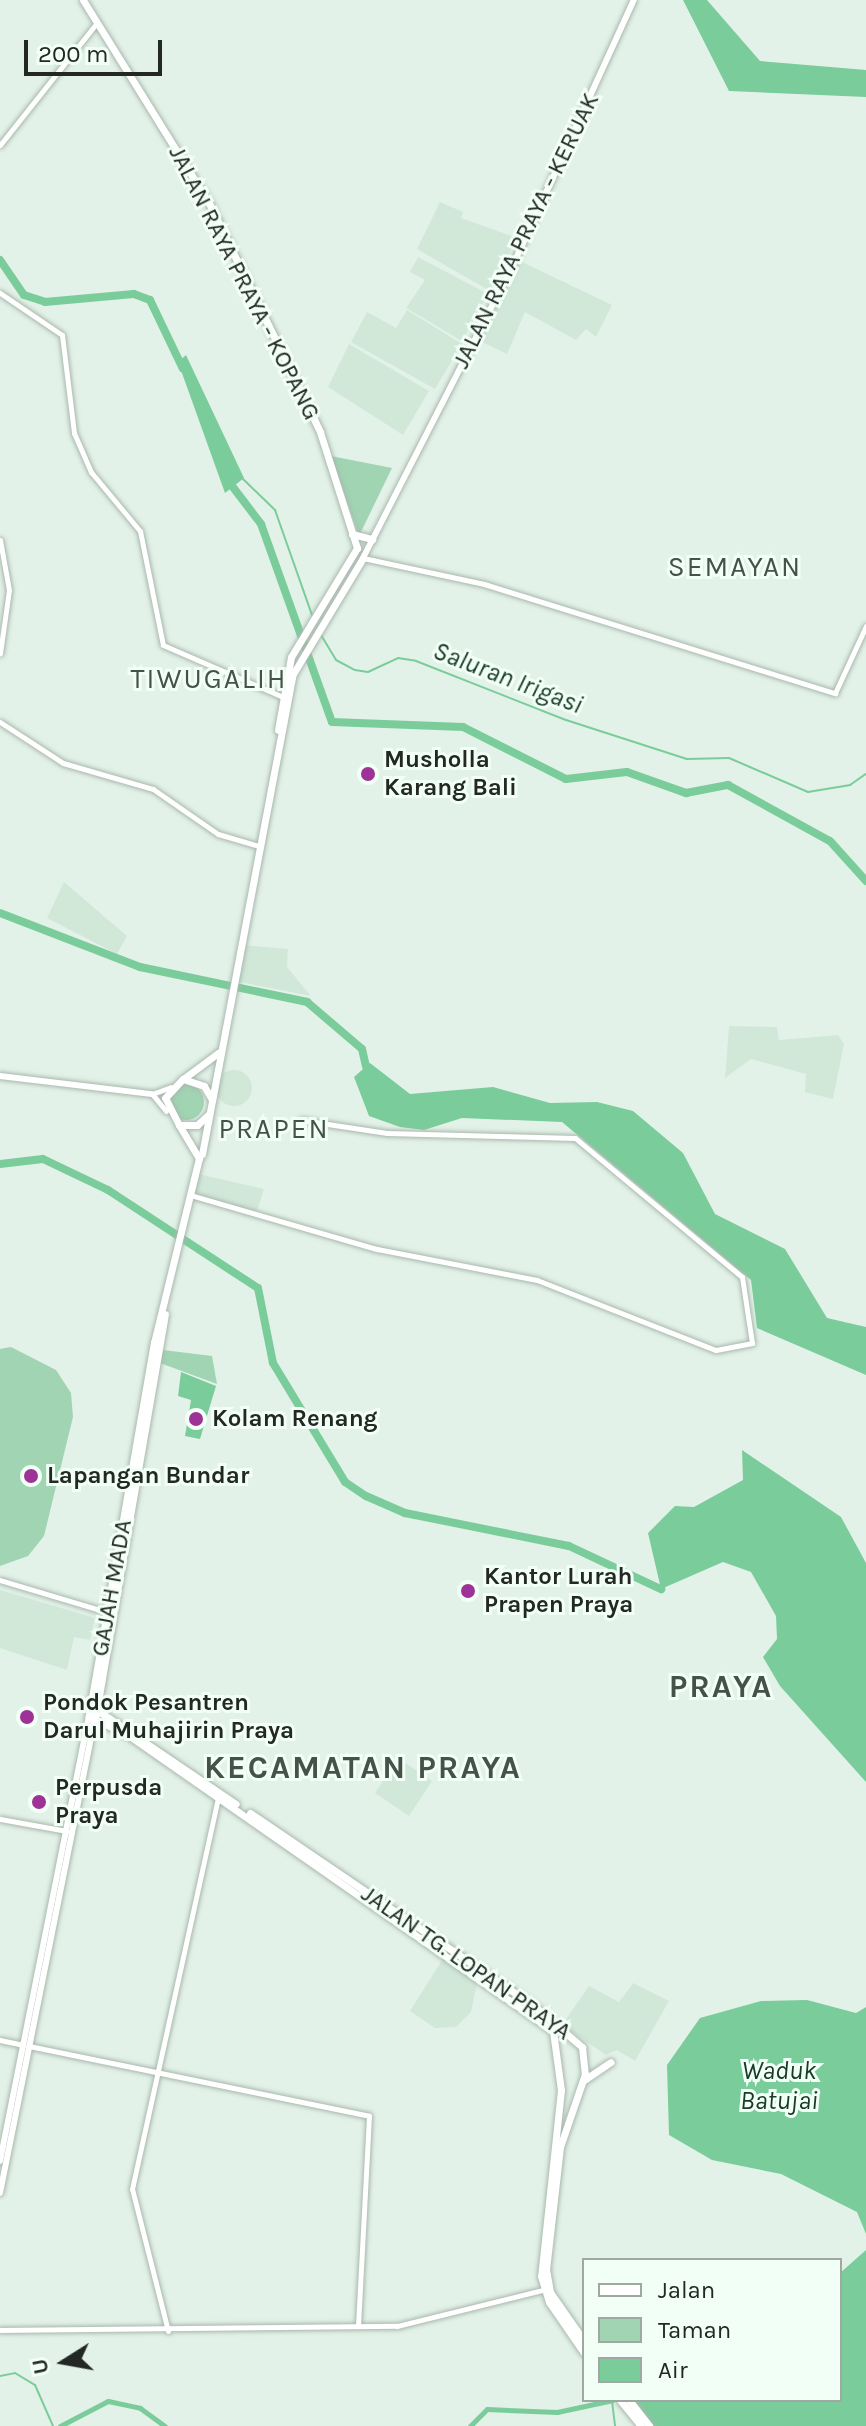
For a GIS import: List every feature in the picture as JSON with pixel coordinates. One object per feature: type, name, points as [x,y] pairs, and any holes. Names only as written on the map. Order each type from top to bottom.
[{"type":"highway","name":"JALAN RAYA PRAYA - KOPANG","points":[[83,0],[209,203],[325,445],[352,534]]},
{"type":"highway","points":[[320,623],[357,553],[352,534],[372,539]]},
{"type":"highway","points":[[258,845],[281,696],[297,655],[363,558]]},
{"type":"highway","points":[[178,1248],[194,1196],[233,975],[297,655]]},
{"type":"highway","points":[[182,1234],[199,1158],[179,1125],[166,1111],[171,1087],[217,1056],[230,993]]},
{"type":"highway","points":[[183,1079],[204,1086],[212,1101]]},
{"type":"highway","points":[[179,1125],[197,1125],[210,1112]]},
{"type":"highway","name":"GAJAH MADA","points":[[94,1708],[107,1612],[178,1248]]},
{"type":"highway","name":"GAJAH MADA","points":[[92,1717],[178,1248]]},
{"type":"highway","name":"JALAN TG. LOPAN PRAYA","points":[[94,1708],[541,2020],[558,2041],[560,2098],[543,2290]]},
{"type":"highway","name":"JALAN TG. LOPAN PRAYA","points":[[92,1717],[218,1796],[566,2031],[584,2050],[584,2081],[560,2147],[547,2233],[549,2287],[582,2338]]},
{"type":"highway","points":[[584,2081],[611,2062]]},
{"type":"highway","points":[[560,2098],[575,2100]]},
{"type":"highway","points":[[543,2290],[582,2350]]},
{"type":"highway","points":[[626,2402],[641,2426]]},
{"type":"highway","points":[[626,2402],[649,2426]]},
{"type":"main road","name":"JALAN RAYA PRAYA - KERUAK","points":[[363,558],[409,458],[513,265],[634,0]]},
{"type":"main road","points":[[0,1076],[152,1094]]},
{"type":"main road","name":"GAJAH MADA","points":[[0,2193],[8,2135],[92,1717]]},
{"type":"main road","name":"GAJAH MADA","points":[[0,2161],[8,2135]]},
{"type":"street","points":[[0,145],[96,24]]},
{"type":"street","points":[[0,293],[62,335],[74,433],[91,472],[140,531],[163,645],[281,696]]},
{"type":"street","points":[[0,540],[9,590],[0,653]]},
{"type":"street","points":[[363,558],[484,584],[835,693],[866,626]]},
{"type":"street","points":[[0,722],[63,763],[153,789],[218,834],[258,845]]},
{"type":"street","points":[[166,1111],[152,1094],[171,1087]]},
{"type":"street","points":[[194,1196],[377,1249],[537,1280],[716,1350],[752,1343],[742,1277],[575,1138],[387,1133],[301,1120]]},
{"type":"street","points":[[0,1580],[107,1612]]},
{"type":"street","points":[[168,2331],[132,2199],[218,1796]]},
{"type":"street","points":[[0,1819],[69,1832]]},
{"type":"street","points":[[0,2040],[369,2116],[358,2324]]},
{"type":"street","points":[[0,2330],[168,2331],[426,2322],[543,2290]]},
{"type":"shaded area","points":[[440,202],[463,212],[461,218],[517,238],[490,291],[417,249]]},
{"type":"shaded area","points":[[418,257],[488,294],[462,341],[406,308],[425,280],[410,272]]},
{"type":"shaded area","points":[[520,261],[612,305],[596,337],[586,329],[576,340],[525,312],[507,354],[480,341]]},
{"type":"shaded area","points":[[407,310],[462,344],[435,389],[351,342],[367,312],[396,328]]},
{"type":"shaded area","points":[[349,344],[429,391],[403,435],[328,387]]},
{"type":"shaded area","points":[[64,882],[127,936],[117,954],[47,918]]},
{"type":"shaded area","points":[[242,945],[288,949],[287,967],[311,996],[235,981]]},
{"type":"shaded area","points":[[729,1026],[777,1027],[779,1040],[838,1035],[844,1044],[833,1099],[805,1092],[806,1074],[751,1059],[725,1078]]},
{"type":"shaded area","points":[[234,1070],[247,1075],[252,1088],[247,1101],[234,1106],[221,1101],[216,1088],[221,1075]]},
{"type":"shaded area","points":[[199,1174],[264,1189],[256,1214],[195,1193]]},
{"type":"shaded area","points":[[0,1590],[95,1618],[90,1640],[74,1637],[67,1670],[0,1648]]},
{"type":"shaded area","points":[[398,1758],[432,1781],[409,1816],[375,1793]]},
{"type":"shaded area","points":[[444,1957],[478,1979],[471,2012],[456,2027],[435,2028],[410,2011]]},
{"type":"shaded area","points":[[633,1983],[669,2001],[635,2061],[617,2050],[606,2055],[562,2025],[589,1986],[619,2002]]},
{"type":"green space","points":[[331,456],[392,468],[359,536]]},
{"type":"green space","points":[[186,1084],[199,1089],[204,1102],[199,1115],[186,1120],[173,1115],[168,1102],[173,1089]]},
{"type":"green space","name":"Lapangan Bundar","points":[[11,1347],[56,1370],[71,1393],[73,1417],[44,1536],[28,1556],[0,1566],[0,1349]]},
{"type":"green space","points":[[163,1350],[212,1356],[217,1384],[160,1363]]},
{"type":"water","points":[[683,0],[707,0],[760,61],[866,70],[866,97],[729,91]]},
{"type":"water","points":[[186,355],[244,478],[225,493],[178,362]]},
{"type":"water","points":[[370,1063],[410,1094],[493,1087],[550,1103],[597,1102],[633,1111],[683,1153],[715,1214],[785,1249],[827,1318],[866,1327],[866,1375],[757,1328],[751,1280],[562,1122],[462,1118],[424,1130],[400,1127],[369,1116],[354,1077]]},
{"type":"water","name":"Kolam Renang","points":[[181,1372],[216,1386],[200,1439],[185,1436],[191,1400],[178,1396]]},
{"type":"water","points":[[742,1450],[841,1517],[866,1563],[866,1782],[780,1686],[763,1657],[777,1639],[776,1616],[751,1572],[723,1562],[661,1589],[648,1533],[675,1506],[694,1507],[743,1480]]},
{"type":"water","name":"Waduk Batujai","points":[[807,2000],[856,2013],[866,2007],[866,2234],[857,2212],[781,2174],[712,2160],[669,2135],[667,2065],[700,2018],[761,2001]]},
{"type":"water","points":[[866,2250],[866,2426],[653,2426],[634,2402],[842,2402],[842,2271]]},
{"type":"waterway","points":[[0,260],[24,295],[45,302],[134,294],[150,300],[183,369]]},
{"type":"waterway","points":[[226,478],[261,524],[332,722],[463,727],[566,779],[627,772],[686,793],[728,785],[830,841],[866,881]]},
{"type":"waterway","name":"Saluran Irigasi","points":[[243,479],[275,510],[312,615]]},
{"type":"waterway","name":"Saluran Irigasi","points":[[321,635],[336,660],[355,670],[368,672],[398,658],[416,661],[566,720],[687,759],[729,758],[808,792],[850,785],[866,774]]},
{"type":"waterway","points":[[0,913],[140,967],[307,1002],[362,1049],[366,1067]]},
{"type":"waterway","points":[[0,1164],[43,1159],[108,1190],[258,1288],[273,1363],[345,1482],[366,1496],[405,1513],[569,1546],[661,1589]]},
{"type":"waterway","points":[[0,2376],[15,2373],[35,2385],[53,2426]]},
{"type":"waterway","points":[[60,2426],[108,2401],[140,2408],[165,2426]]},
{"type":"waterway","points":[[470,2426],[487,2409],[557,2412],[604,2402]]},
{"type":"waterway","points":[[612,2402],[615,2426]]},
{"type":"place","name":"Musholla Karang Bali","points":[[368,774]]},
{"type":"place","name":"Kolam Renang","points":[[196,1419]]},
{"type":"place","name":"Lapangan Bundar","points":[[31,1476]]},
{"type":"place","name":"Kantor Lurah Prapen Praya","points":[[468,1591]]},
{"type":"place","name":"Pondok Pesantren Darul Muhajirin Praya","points":[[27,1717]]},
{"type":"place","name":"Perpusda Praya","points":[[39,1802]]},
{"type":"district","name":"SEMAYAN","points":[[735,567]]},
{"type":"district","name":"TIWUGALIH","points":[[209,679]]},
{"type":"district","name":"PRAPEN","points":[[274,1129]]},
{"type":"district","name":"PRAYA","points":[[721,1687]]},
{"type":"district","name":"KECAMATAN PRAYA","points":[[363,1768]]}]
